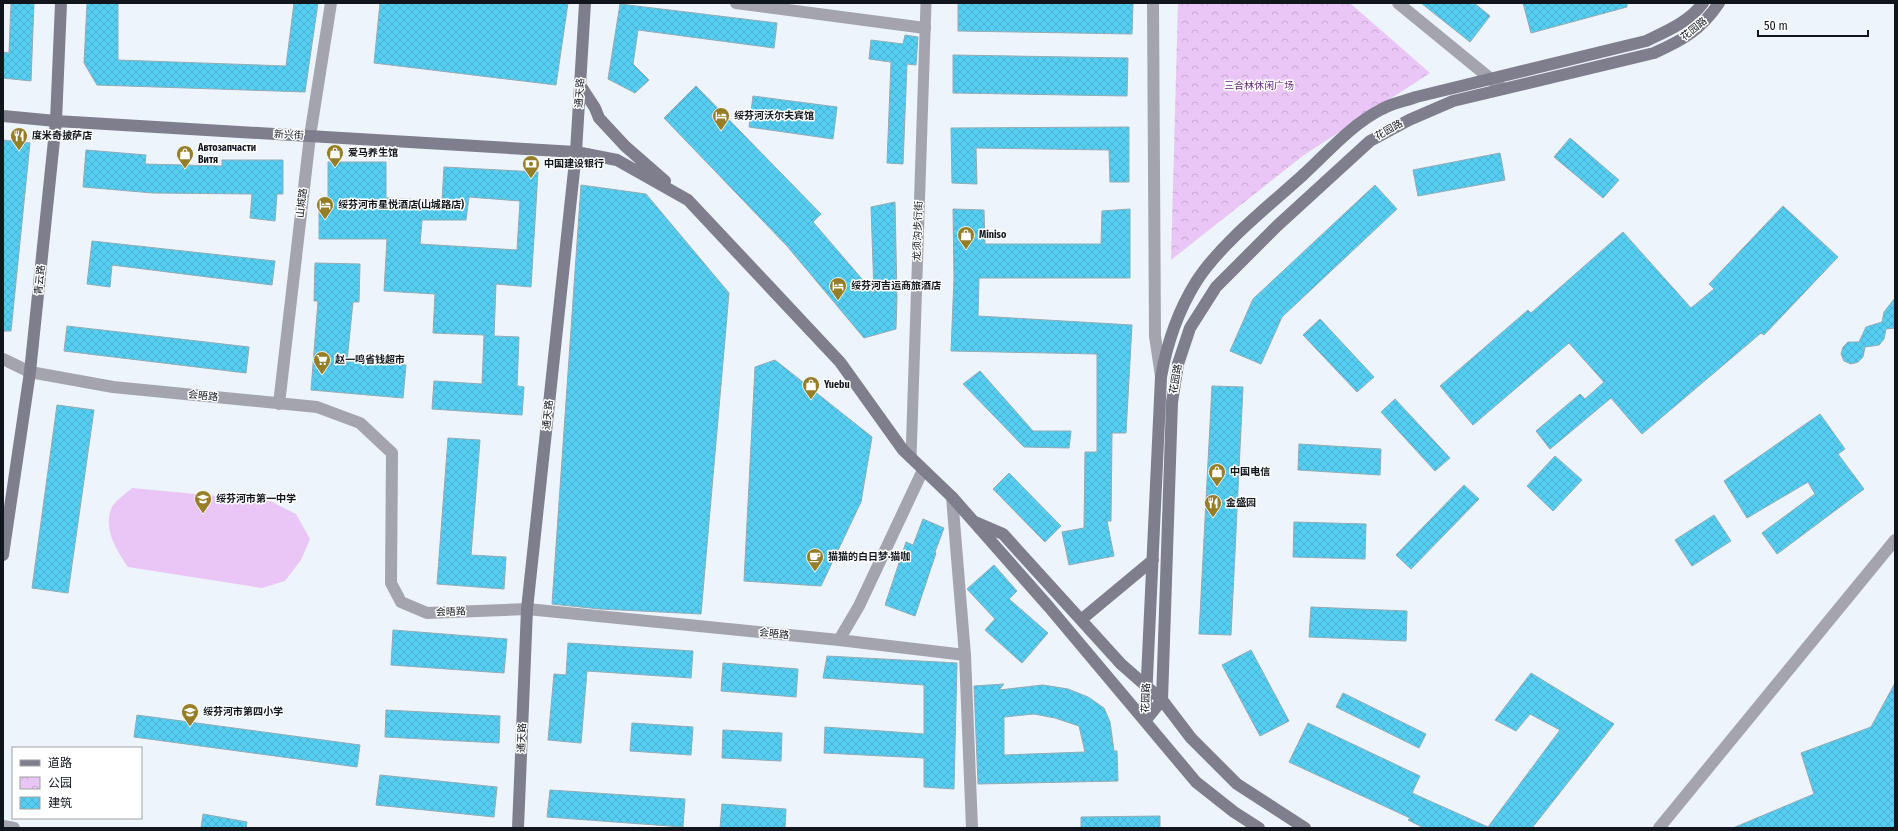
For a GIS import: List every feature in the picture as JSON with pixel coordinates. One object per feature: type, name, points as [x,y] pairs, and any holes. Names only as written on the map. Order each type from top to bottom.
[{"type":"main road","name":"青云路","points":[[3,555],[4,539],[30,372],[56,121],[61,3]]},
{"type":"main road","name":"通天路","points":[[518,828],[527,609],[576,152],[586,3]]},
{"type":"main road","name":"花园路","points":[[1145,721],[1161,377],[1172,333],[1181,309],[1197,281],[1210,263],[1242,230],[1359,123],[1383,108],[1416,97],[1646,41],[1669,31],[1697,11],[1702,3]]},
{"type":"main road","name":"花园路","points":[[1145,721],[1162,700],[1172,402],[1178,364],[1190,328],[1216,287],[1277,226],[1370,141],[1409,120],[1453,101],[1654,53],[1680,41],[1696,30],[1710,16],[1719,3]]},
{"type":"main road","points":[[580,85],[604,124],[625,146],[688,200],[840,362],[903,450],[952,497],[1049,607],[1196,782],[1234,812],[1259,828]]},
{"type":"main road","name":"新兴街","points":[[3,116],[56,121],[576,152],[617,160],[688,200]]},
{"type":"main road","points":[[973,521],[1004,534],[1121,664],[1162,700],[1191,738],[1237,784],[1305,828]]},
{"type":"main road","points":[[1082,619],[1152,560]]},
{"type":"street","name":"山城路","points":[[279,404],[310,136],[331,3]]},
{"type":"street","points":[[736,3],[925,28]]},
{"type":"street","name":"龙须沟步行街","points":[[911,458],[926,3]]},
{"type":"street","points":[[1153,3],[1155,336],[1161,377]]},
{"type":"street","points":[[1398,3],[1503,89]]},
{"type":"street","name":"会晤路","points":[[3,359],[30,372],[113,387],[317,407],[360,423],[392,453],[391,583],[400,602],[427,613],[527,609],[839,640],[965,655]]},
{"type":"street","points":[[839,640],[859,606],[923,470]]},
{"type":"street","points":[[952,497],[965,655],[972,828]]},
{"type":"street","points":[[1659,828],[1895,540]]},
{"type":"street","points":[[3,826],[14,828]]},
{"type":"green space","name":"三合林休闲广场","points":[[1178,3],[1350,3],[1430,73],[1304,155],[1171,260]]},
{"type":"green space","points":[[132,488],[270,501],[296,514],[310,539],[301,560],[285,581],[262,588],[128,567],[115,547],[112,539],[109,515],[114,504]]},
{"type":"building","points":[[11,3],[34,3],[31,81],[3,78],[3,52],[9,53]]},
{"type":"building","points":[[87,3],[118,3],[118,60],[286,66],[294,3],[318,3],[305,92],[97,85],[84,63]]},
{"type":"building","points":[[380,3],[568,3],[556,85],[374,63]]},
{"type":"building","points":[[958,3],[1133,3],[1132,34],[958,31]]},
{"type":"building","points":[[1421,3],[1474,3],[1490,16],[1470,42]]},
{"type":"building","points":[[1523,3],[1627,3],[1627,7],[1531,33]]},
{"type":"building","points":[[620,4],[777,23],[774,48],[638,30],[633,64],[649,80],[635,93],[608,79]]},
{"type":"building","points":[[905,35],[918,37],[916,65],[907,64],[903,164],[887,163],[891,62],[869,59],[871,40],[903,44]]},
{"type":"building","points":[[953,55],[1128,58],[1127,96],[953,93]]},
{"type":"building","points":[[696,86],[821,214],[813,222],[874,293],[871,207],[895,202],[897,297],[896,329],[864,338],[787,246],[664,118]]},
{"type":"building","points":[[753,96],[837,107],[833,139],[749,127]]},
{"type":"building","points":[[1129,127],[1129,182],[1110,182],[1109,150],[976,148],[977,184],[952,183],[951,128]]},
{"type":"building","points":[[1570,138],[1619,180],[1603,198],[1554,157]]},
{"type":"building","points":[[3,140],[30,143],[11,331],[3,331]]},
{"type":"building","points":[[86,150],[146,155],[145,164],[222,166],[222,160],[283,160],[283,194],[277,194],[275,221],[250,218],[252,194],[153,193],[83,187]]},
{"type":"building","points":[[1500,153],[1505,180],[1418,196],[1413,170]]},
{"type":"building","points":[[328,162],[386,162],[386,198],[442,201],[444,167],[538,172],[531,287],[496,284],[494,336],[519,337],[517,386],[524,387],[522,415],[432,409],[434,381],[482,384],[484,335],[433,333],[435,294],[384,291],[387,239],[319,239],[319,205],[328,205]],"holes":[[[469,197],[520,201],[517,250],[420,244],[422,220],[466,220]]]},
{"type":"building","points":[[581,185],[646,194],[729,293],[701,614],[600,609],[552,604]]},
{"type":"building","points":[[1375,185],[1397,209],[1282,317],[1261,364],[1230,351],[1253,299]]},
{"type":"building","points":[[1783,206],[1838,257],[1764,335],[1761,333],[1642,434],[1611,398],[1550,449],[1536,431],[1580,394],[1585,399],[1604,382],[1569,343],[1473,425],[1440,386],[1528,310],[1531,313],[1623,232],[1691,308],[1714,289],[1709,284]]},
{"type":"building","points":[[953,209],[984,210],[985,244],[1101,244],[1102,211],[1130,209],[1130,278],[979,278],[978,316],[1132,325],[1126,433],[1112,433],[1111,521],[1107,521],[1114,556],[1069,565],[1062,532],[1084,528],[1085,452],[1097,452],[1097,354],[951,351],[954,278]]},
{"type":"building","points":[[92,241],[275,261],[272,285],[112,265],[110,287],[87,284]]},
{"type":"building","points":[[315,263],[360,264],[359,302],[353,302],[347,361],[406,365],[403,398],[311,390],[318,301],[314,301]]},
{"type":"building","points":[[1895,298],[1895,328],[1886,329],[1884,339],[1879,345],[1865,347],[1863,357],[1858,362],[1851,364],[1844,361],[1841,354],[1843,347],[1848,342],[1859,342],[1866,327],[1882,322],[1884,312]]},
{"type":"building","points":[[1320,319],[1374,377],[1357,392],[1303,335]]},
{"type":"building","points":[[67,326],[249,347],[246,373],[64,351]]},
{"type":"building","points":[[775,360],[872,437],[861,502],[821,586],[744,581],[755,367]]},
{"type":"building","points":[[980,371],[1033,431],[1071,431],[1069,448],[1024,447],[963,384]]},
{"type":"building","points":[[1212,386],[1243,387],[1231,635],[1199,634]]},
{"type":"building","points":[[1395,399],[1450,458],[1435,471],[1381,412]]},
{"type":"building","points":[[57,405],[94,410],[68,593],[32,588]]},
{"type":"building","points":[[1820,414],[1845,449],[1838,454],[1864,489],[1777,554],[1762,533],[1815,494],[1808,482],[1747,518],[1724,481]]},
{"type":"building","points":[[448,438],[480,440],[471,555],[506,557],[504,589],[437,584]]},
{"type":"building","points":[[1299,444],[1381,449],[1380,475],[1298,470]]},
{"type":"building","points":[[1555,456],[1582,480],[1553,511],[1527,486]]},
{"type":"building","points":[[1009,473],[1061,526],[1045,542],[993,489]]},
{"type":"building","points":[[1464,485],[1479,499],[1411,569],[1396,555]]},
{"type":"building","points":[[1714,515],[1731,541],[1692,566],[1675,540]]},
{"type":"building","points":[[923,519],[944,528],[915,616],[885,605],[906,542],[913,545]]},
{"type":"building","points":[[1294,522],[1366,524],[1365,559],[1293,557]]},
{"type":"building","points":[[994,565],[1017,591],[1009,599],[1048,633],[1022,663],[985,630],[995,619],[967,589]]},
{"type":"building","points":[[1311,607],[1407,611],[1406,641],[1309,637]]},
{"type":"building","points":[[393,630],[507,639],[504,673],[391,665]]},
{"type":"building","points":[[568,643],[693,651],[691,678],[587,671],[581,743],[548,740],[554,674],[566,675]]},
{"type":"building","points":[[1251,650],[1289,721],[1260,736],[1222,665]]},
{"type":"building","points":[[827,656],[957,663],[954,789],[924,787],[924,758],[824,753],[825,727],[924,734],[924,685],[823,678]]},
{"type":"building","points":[[723,663],[798,669],[796,697],[721,691]]},
{"type":"building","points":[[1531,673],[1614,724],[1532,828],[1424,828],[1408,820],[1410,818],[1289,762],[1308,723],[1420,776],[1412,793],[1488,827],[1560,730],[1530,714],[1516,731],[1495,720]]},
{"type":"building","points":[[1895,683],[1895,828],[1733,828],[1814,794],[1801,753],[1871,727]]},
{"type":"building","points":[[1004,684],[999,690],[1043,685],[1068,689],[1088,697],[1104,708],[1110,722],[1114,751],[1117,751],[1118,781],[978,784],[974,686]],"holes":[[[1034,714],[1055,718],[1079,726],[1085,752],[1004,755],[1004,717]]]},
{"type":"building","points":[[1343,693],[1426,734],[1419,748],[1336,707]]},
{"type":"building","points":[[386,710],[500,716],[499,743],[385,737]]},
{"type":"building","points":[[137,715],[360,745],[357,767],[134,737]]},
{"type":"building","points":[[632,723],[693,727],[691,755],[630,751]]},
{"type":"building","points":[[723,730],[782,733],[781,761],[722,758]]},
{"type":"building","points":[[380,775],[497,787],[494,817],[376,805]]},
{"type":"building","points":[[550,790],[685,799],[683,827],[547,817]]},
{"type":"building","points":[[722,804],[786,809],[785,828],[720,828]]},
{"type":"building","points":[[203,814],[247,822],[246,828],[201,828]]},
{"type":"building","points":[[1160,816],[1160,828],[1081,828],[1081,817]]},
{"type":"place","name":"绥芬河沃尔夫宾馆","points":[[721,131]]},
{"type":"place","name":"度米奇披萨店","points":[[19,151]]},
{"type":"place","name":"爱马养生馆","points":[[335,168]]},
{"type":"place","name":"Автозапчасти Витя","points":[[185,169]]},
{"type":"place","name":"中国建设银行","points":[[531,179]]},
{"type":"place","name":"绥芬河市星悦酒店(山城路店)","points":[[325,220]]},
{"type":"place","name":"Miniso","points":[[966,250]]},
{"type":"place","name":"绥芬河吉运商旅酒店","points":[[838,301]]},
{"type":"place","name":"赵一鸣省钱超市","points":[[322,375]]},
{"type":"place","name":"Yuebu","points":[[811,400]]},
{"type":"place","name":"中国电信","points":[[1217,487]]},
{"type":"place","name":"绥芬河市第一中学","points":[[203,514]]},
{"type":"place","name":"金盛园","points":[[1213,518]]},
{"type":"place","name":"猫猫的白日梦·猫咖","points":[[815,572]]},
{"type":"place","name":"绥芬河市第四小学","points":[[190,727]]}]
